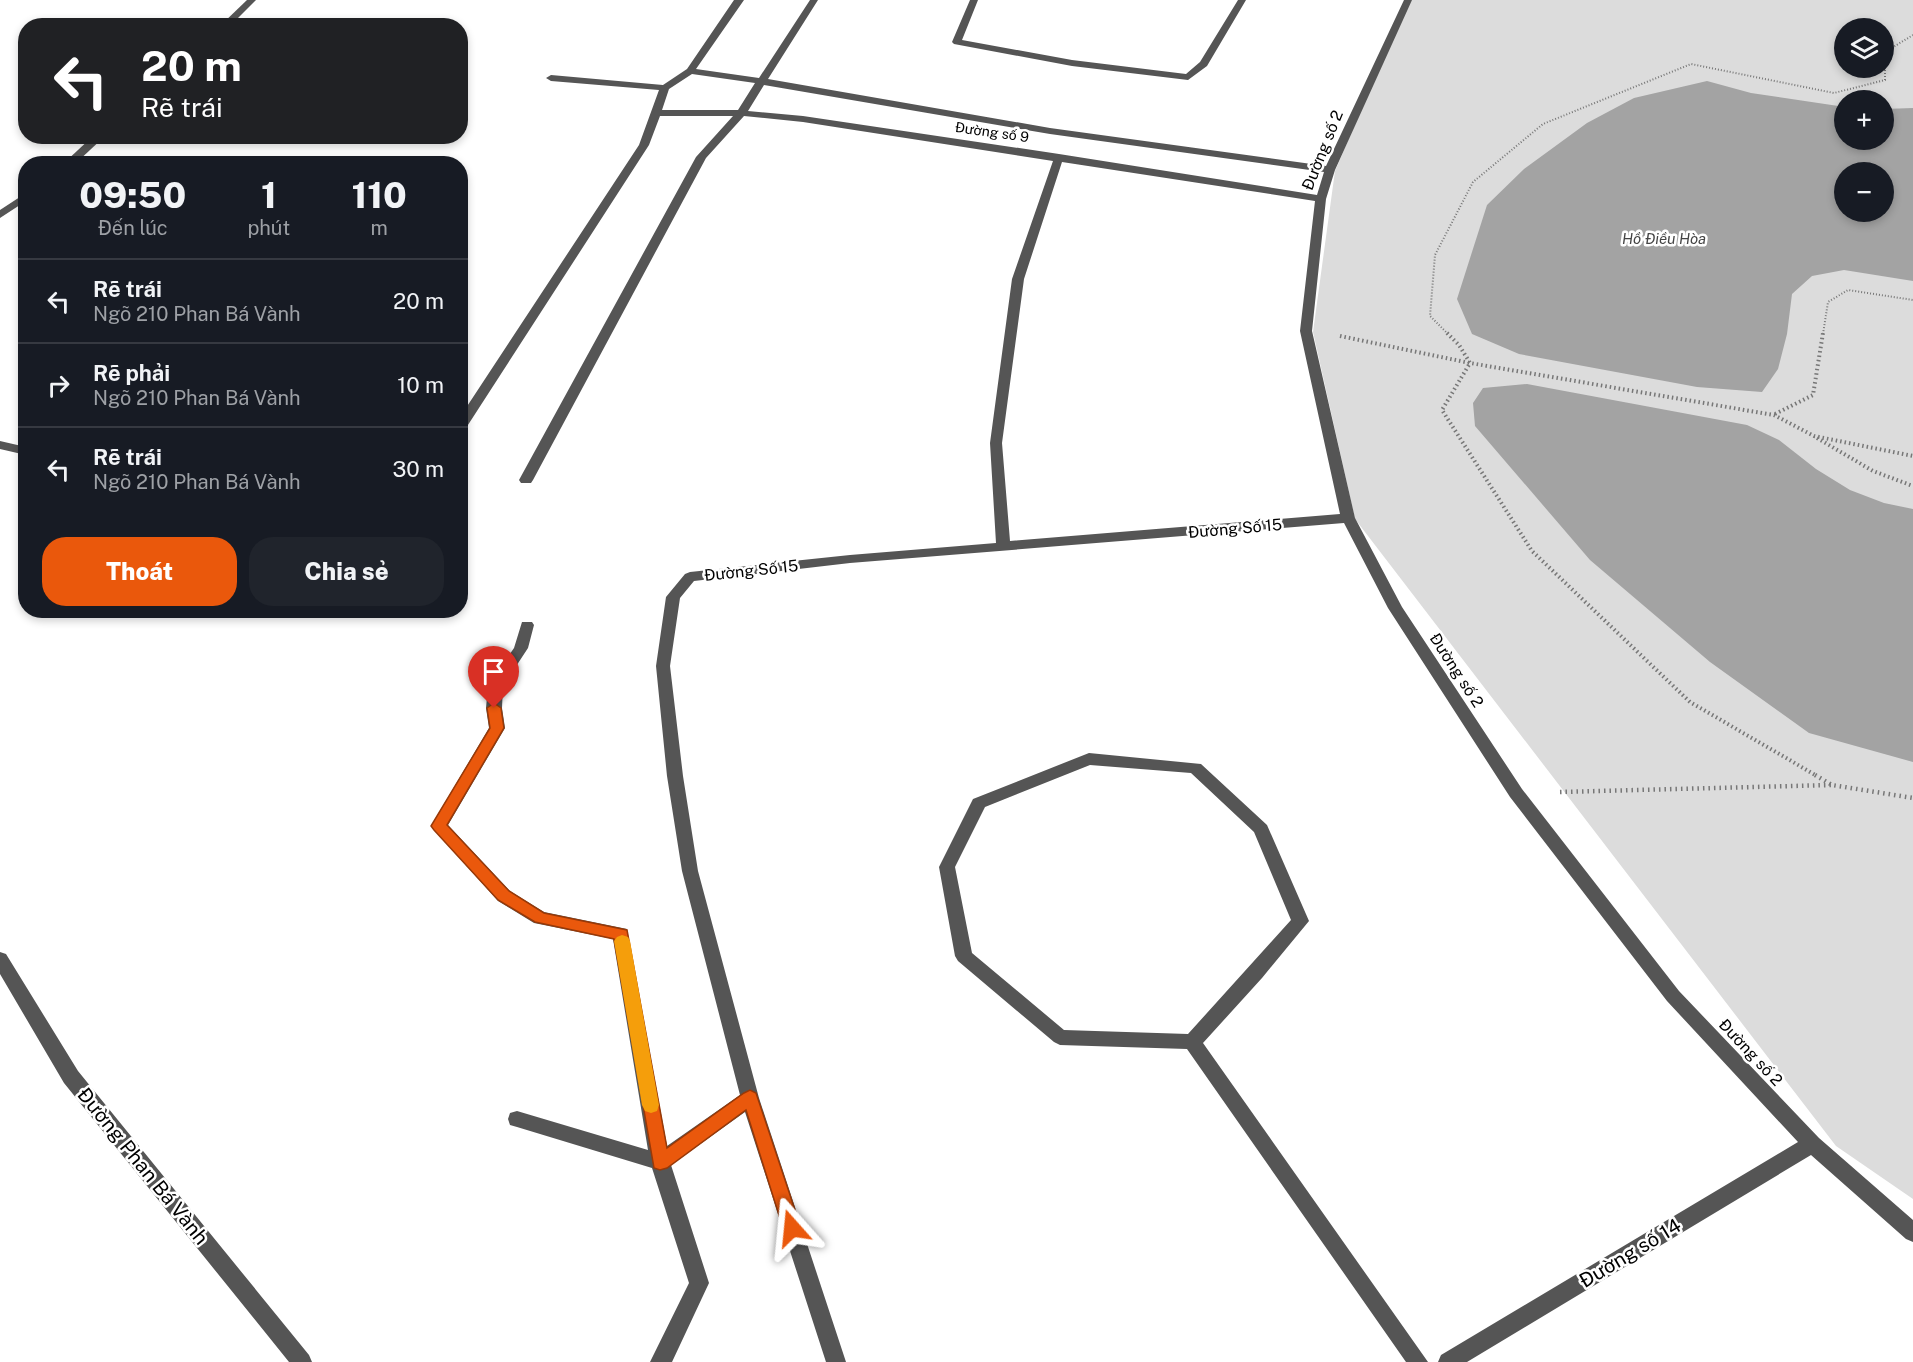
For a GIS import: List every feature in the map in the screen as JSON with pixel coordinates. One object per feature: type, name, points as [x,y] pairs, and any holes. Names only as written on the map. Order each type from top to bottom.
[{"type":"street","points":[[233,18],[252,0]]},
{"type":"street","points":[[551,78],[665,88],[690,72],[739,0]]},
{"type":"street","points":[[526,480],[701,157],[741,113],[759,81],[814,0]]},
{"type":"street","points":[[974,0],[957,42],[1072,63],[1188,77],[1204,64],[1242,0]]},
{"type":"street","name":"Đường số 2","points":[[1408,0],[1330,170],[1321,200],[1306,331],[1348,518],[1395,608],[1516,792],[1673,996],[1812,1144],[1913,1233]]},
{"type":"street","name":"Đường số 9","points":[[690,72],[759,81],[1050,131],[1330,170]]},
{"type":"street","points":[[468,416],[644,145],[665,88]]},
{"type":"street","name":"Đường số 9","points":[[657,113],[741,113],[803,119],[1059,157],[1321,200]]},
{"type":"street","points":[[77,156],[91,144]]},
{"type":"street","points":[[1003,547],[996,443],[1018,279],[1059,157]]},
{"type":"street","points":[[0,215],[18,202]]},
{"type":"street","points":[[0,445],[18,450]]},
{"type":"street","name":"Đường Số 15","points":[[750,1098],[690,872],[675,776],[663,666],[673,597],[690,577],[850,560],[1348,518]]},
{"type":"street","points":[[527,625],[521,648],[496,686],[494,708],[497,728],[439,826],[504,896],[540,918],[621,934],[660,1162],[699,1283],[661,1362]]},
{"type":"street","points":[[1089,759],[1195,768],[1261,829],[1300,921],[1256,973],[1192,1042],[1060,1037],[964,956],[947,867],[979,803],[1089,759]]},
{"type":"street","name":"Đường Phan Bá Vành","points":[[0,959],[71,1077],[302,1362]]},
{"type":"street","points":[[1192,1042],[1418,1362]]},
{"type":"street","points":[[660,1162],[750,1098],[836,1362]]},
{"type":"street","points":[[517,1119],[660,1162]]},
{"type":"street","name":"Đường số 14","points":[[1448,1362],[1812,1144]]},
{"type":"path","points":[[1470,363],[1459,345],[1430,316],[1435,255],[1473,182],[1543,124],[1691,64],[1834,93],[1864,87],[1885,81],[1885,52],[1913,35]]},
{"type":"path","points":[[1774,415],[1813,395],[1828,302],[1848,290],[1913,300]]},
{"type":"path","points":[[1306,331],[1377,342],[1470,363],[1774,415],[1873,471],[1913,486]]},
{"type":"path","points":[[1470,363],[1442,410],[1532,551],[1690,702],[1832,785]]},
{"type":"path","points":[[1814,436],[1913,456]]},
{"type":"path","points":[[1516,792],[1832,785],[1913,798]]},
{"type":"shaded area","points":[[1409,0],[1913,0],[1913,1199],[1836,1146],[1355,519],[1313,332],[1335,171]]},
{"type":"water","name":"Hồ Điều Hòa","points":[[1707,81],[1751,93],[1834,105],[1834,150],[1894,150],[1894,109],[1913,108],[1913,281],[1844,270],[1812,276],[1792,294],[1787,334],[1778,369],[1762,392],[1697,387],[1519,354],[1472,334],[1457,299],[1487,205],[1524,169],[1587,123],[1634,98]]},
{"type":"water","points":[[1527,384],[1747,425],[1779,440],[1816,469],[1850,490],[1884,503],[1913,509],[1913,762],[1809,733],[1710,662],[1590,560],[1475,426],[1473,403],[1483,388]]},
{"type":"slow traffic","points":[[622,941],[651,1105]]},
{"type":"route","points":[[494,708],[497,728],[439,826],[504,896],[540,918],[621,934],[660,1162],[750,1098],[792,1228]]}]
